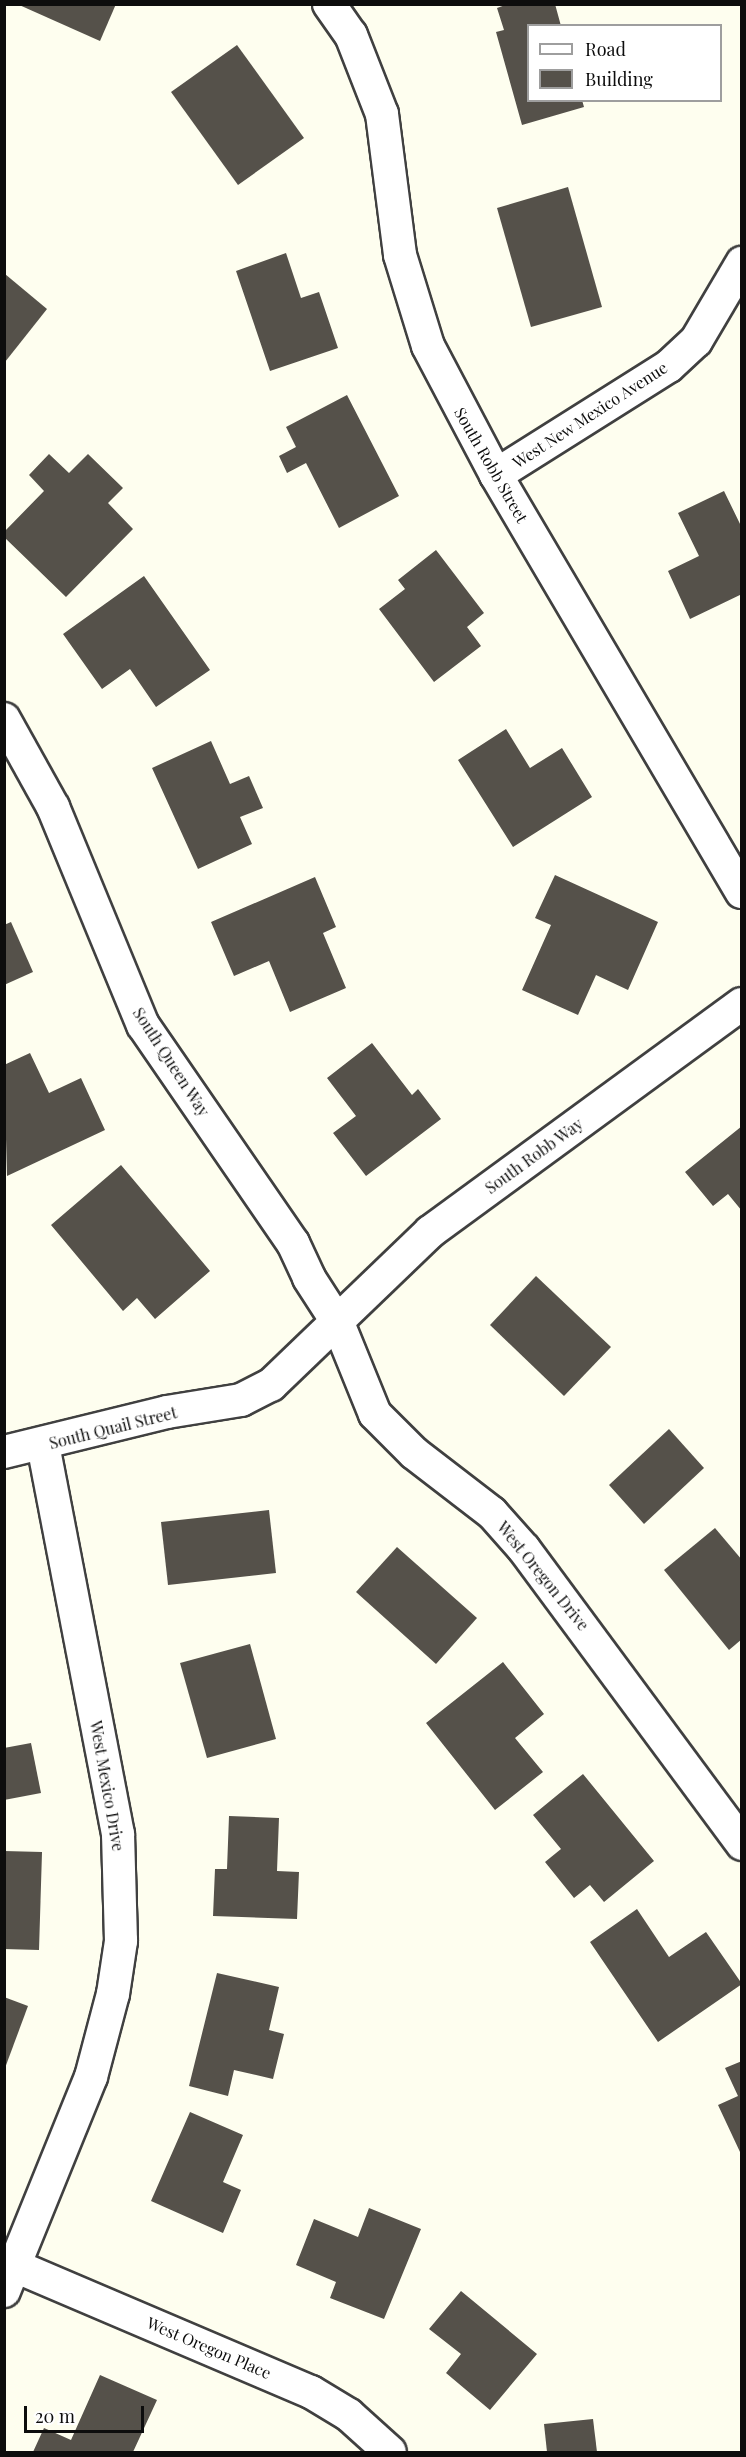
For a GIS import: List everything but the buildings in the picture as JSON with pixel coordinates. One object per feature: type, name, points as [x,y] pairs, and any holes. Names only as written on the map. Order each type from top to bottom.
[{"type":"street","name":"South Robb Street","points":[[329,4],[351,35],[382,114],[400,255],[428,346],[496,475],[741,892]]},
{"type":"street","name":"West New Mexico Avenue","points":[[496,475],[669,366],[696,341],[741,263]]},
{"type":"street","name":"South Queen Way","points":[[4,718],[53,807],[144,1025],[293,1243],[309,1278],[338,1323]]},
{"type":"street","name":"South Robb Way","points":[[338,1323],[430,1232],[741,1004]]},
{"type":"street","name":"South Quail Street","points":[[4,1452],[43,1445],[167,1412],[241,1400],[271,1385],[338,1323]]},
{"type":"street","name":"West Oregon Drive","points":[[338,1323],[375,1414],[414,1453],[492,1513],[524,1549],[741,1844]]},
{"type":"street","name":"West Mexico Drive","points":[[10,2278],[91,2077],[113,1994],[121,1941],[118,1834],[43,1445]]},
{"type":"street","name":"West Oregon Place","points":[[10,2278],[311,2392],[349,2415],[390,2452]]}]
